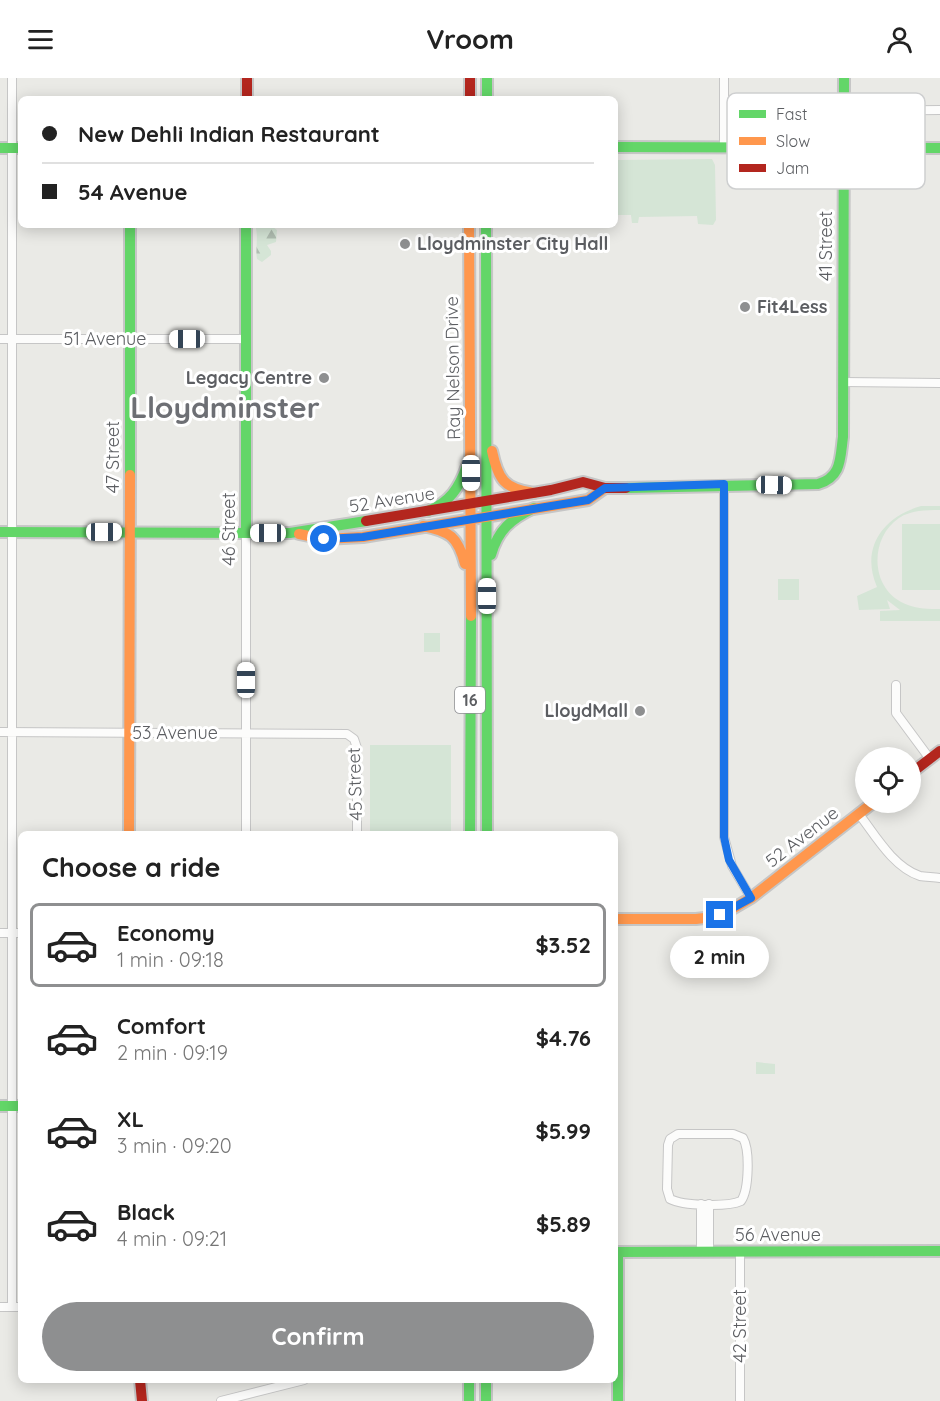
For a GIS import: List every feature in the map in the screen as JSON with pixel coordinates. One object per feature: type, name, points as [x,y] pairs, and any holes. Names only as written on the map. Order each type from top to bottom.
[{"type":"main road","points":[[247,78],[247,96]]},
{"type":"main road","points":[[470,78],[470,96]]},
{"type":"main road","points":[[487,96],[488,78]]},
{"type":"main road","points":[[618,147],[727,147]]},
{"type":"main road","points":[[0,148],[17,148]]},
{"type":"main road","name":"41 Street","points":[[828,481],[838,470],[843,437],[843,189]]},
{"type":"main road","name":"47 Street","points":[[129,831],[130,228]]},
{"type":"main road","name":"46 Street","points":[[246,228],[246,533]]},
{"type":"main road","name":"Ray Nelson Drive","points":[[469,228],[470,831]]},
{"type":"main road","name":"Ray Nelson Drive","points":[[486,228],[487,831]]},
{"type":"main road","points":[[487,431],[494,461],[504,484],[513,489],[534,493]]},
{"type":"main road","points":[[428,511],[444,506],[450,501],[460,485],[471,452]]},
{"type":"main road","name":"52 Avenue","points":[[0,532],[290,533],[471,504],[583,482],[605,488],[724,484],[806,485],[828,481]]},
{"type":"main road","name":"52 Avenue","points":[[290,533],[324,539],[349,539],[588,500],[605,488]]},
{"type":"main road","points":[[487,578],[494,545],[501,529],[515,516],[534,508]]},
{"type":"main road","points":[[423,526],[449,532],[455,538],[462,551],[470,588]]},
{"type":"main road","points":[[487,631],[496,651]]},
{"type":"main road","points":[[921,766],[940,751]]},
{"type":"main road","name":"52 Avenue","points":[[618,920],[693,920],[713,917],[734,909],[859,814]]},
{"type":"main road","points":[[0,1106],[16,1106]]},
{"type":"main road","name":"56 Avenue","points":[[618,1252],[940,1251]]},
{"type":"main road","points":[[140,1383],[142,1401]]},
{"type":"main road","points":[[469,1383],[469,1401]]},
{"type":"main road","points":[[486,1383],[486,1401]]},
{"type":"main road","points":[[618,1383],[618,1401]]},
{"type":"street","points":[[12,78],[17,148],[12,339],[12,933],[16,1106],[12,1307]]},
{"type":"street","points":[[724,78],[724,147]]},
{"type":"street","points":[[925,110],[940,110]]},
{"type":"street","name":"51 Avenue","points":[[0,339],[246,339]]},
{"type":"street","points":[[843,382],[940,383]]},
{"type":"street","points":[[724,484],[724,837],[729,860],[751,898]]},
{"type":"street","name":"46 Street","points":[[246,533],[246,831]]},
{"type":"street","points":[[896,685],[896,713],[930,759]]},
{"type":"street","name":"53 Avenue","points":[[0,732],[337,733],[349,735]]},
{"type":"street","name":"45 Street","points":[[349,735],[354,739],[357,748],[357,831]]},
{"type":"street","points":[[859,814],[892,856],[903,866],[920,876],[940,878]]},
{"type":"street","points":[[0,933],[18,933]]},
{"type":"street","points":[[678,1134],[738,1135],[743,1138],[747,1146],[745,1196],[736,1203],[705,1204],[675,1201],[668,1195],[667,1150],[670,1139],[678,1134]]},
{"type":"street","points":[[705,1204],[705,1252]]},
{"type":"street","name":"42 Street","points":[[740,1252],[740,1401]]},
{"type":"street","points":[[0,1307],[18,1307]]},
{"type":"street","points":[[222,1401],[249,1398],[295,1383]]},
{"type":"green space","points":[[712,159],[715,165],[716,220],[713,225],[698,224],[697,216],[639,217],[638,223],[632,223],[631,215],[618,215],[618,160]]},
{"type":"green space","points":[[256,228],[277,230],[276,242],[267,245],[271,255],[262,262],[257,259]]},
{"type":"green space","points":[[921,506],[940,506],[940,510],[924,510],[904,515],[889,527],[878,551],[880,577],[886,589],[895,598],[908,605],[940,609],[940,621],[880,621],[880,611],[900,610],[887,600],[890,609],[859,610],[857,596],[877,587],[872,573],[873,547],[886,526],[908,511]]},
{"type":"green space","points":[[902,524],[940,524],[940,590],[902,590]]},
{"type":"green space","points":[[778,579],[799,579],[799,600],[778,600]]},
{"type":"green space","points":[[424,633],[440,633],[440,652],[424,652]]},
{"type":"green space","points":[[370,745],[451,745],[451,831],[370,831]]},
{"type":"green space","points":[[756,1062],[775,1064],[775,1074],[756,1074]]},
{"type":"traffic: fast","points":[[487,78],[487,96]]},
{"type":"traffic: fast","points":[[844,78],[844,93]]},
{"type":"traffic: fast","points":[[618,147],[727,147]]},
{"type":"traffic: fast","points":[[0,148],[18,148]]},
{"type":"traffic: fast","points":[[925,148],[940,148]]},
{"type":"traffic: fast","points":[[626,488],[818,484],[826,481],[836,472],[843,437],[844,189]]},
{"type":"traffic: fast","points":[[130,228],[130,475]]},
{"type":"traffic: fast","points":[[246,228],[246,533]]},
{"type":"traffic: fast","points":[[486,228],[487,831]]},
{"type":"traffic: fast","points":[[428,511],[448,499],[461,481],[467,466]]},
{"type":"traffic: fast","points":[[491,555],[497,539],[506,526],[534,508]]},
{"type":"traffic: fast","points":[[0,532],[290,533],[366,521]]},
{"type":"traffic: fast","points":[[470,831],[471,616]]},
{"type":"traffic: fast","points":[[0,1106],[18,1106]]},
{"type":"traffic: fast","points":[[618,1252],[940,1251]]},
{"type":"traffic: fast","points":[[618,1252],[618,1401]]},
{"type":"traffic: fast","points":[[469,1383],[469,1401]]},
{"type":"traffic: fast","points":[[486,1383],[486,1401]]},
{"type":"traffic: slow","points":[[469,228],[471,616]]},
{"type":"traffic: slow","points":[[492,451],[497,469],[504,481],[516,489],[534,493]]},
{"type":"traffic: slow","points":[[129,831],[130,475]]},
{"type":"traffic: slow","points":[[299,534],[324,539],[363,537],[588,500],[605,488]]},
{"type":"traffic: slow","points":[[423,526],[440,530],[452,537],[459,547],[465,564]]},
{"type":"traffic: slow","points":[[618,919],[696,919],[727,912],[751,898],[860,813]]},
{"type":"traffic: jam","points":[[247,78],[247,96]]},
{"type":"traffic: jam","points":[[470,78],[470,96]]},
{"type":"traffic: jam","points":[[366,521],[551,490],[583,482],[605,488],[626,488]]},
{"type":"traffic: jam","points":[[921,766],[940,751]]},
{"type":"traffic: jam","points":[[140,1383],[142,1401]]},
{"type":"place","name":"Lloydminster City Hall","points":[[405,244]]},
{"type":"place","name":"Fit4Less","points":[[745,307]]},
{"type":"place","name":"Legacy Centre","points":[[324,378]]},
{"type":"place","name":"LloydMall","points":[[640,711]]},
{"type":"district","name":"Lloydminster","points":[[225,408]]},
{"type":"route","points":[[324,539],[363,537],[588,500],[605,488],[724,484],[724,837],[729,860],[751,898],[720,915]]}]
